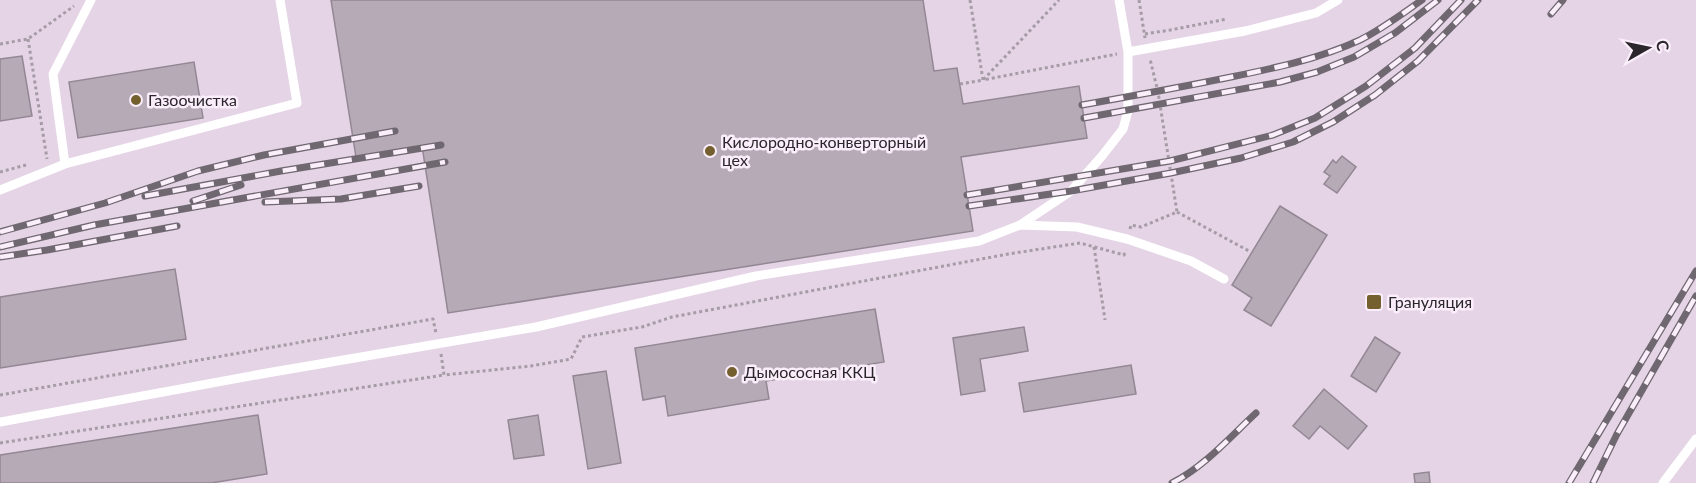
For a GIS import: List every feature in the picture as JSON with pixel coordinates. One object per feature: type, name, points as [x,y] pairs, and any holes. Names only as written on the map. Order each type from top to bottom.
[{"type":"lane","points":[[65,164],[53,74],[91,0]]},
{"type":"lane","points":[[0,190],[65,164],[297,103],[280,0]]},
{"type":"lane","points":[[0,422],[536,327],[756,276],[979,240],[1020,225],[1071,191],[1123,129],[1129,97],[1128,52],[1119,0]]},
{"type":"lane","points":[[1128,52],[1245,31],[1316,13],[1338,0]]},
{"type":"lane","points":[[1020,225],[1077,227],[1127,239],[1191,261],[1224,279]]},
{"type":"lane","points":[[1663,483],[1696,439]]},
{"type":"path","points":[[0,44],[28,39],[81,0]]},
{"type":"path","points":[[970,0],[983,80]]},
{"type":"path","points":[[983,80],[1059,0]]},
{"type":"path","points":[[1145,33],[1227,19]]},
{"type":"path","points":[[28,39],[47,159],[38,162]]},
{"type":"path","points":[[960,84],[1128,52]]},
{"type":"path","points":[[0,172],[28,164]]},
{"type":"path","points":[[1177,212],[1249,251]]},
{"type":"path","points":[[1094,247],[1105,320]]},
{"type":"path","points":[[0,443],[444,375]]},
{"type":"shaded area","points":[[0,0],[1696,0],[1696,483],[0,483]]},
{"type":"building","name":"Кислородно-конверторный цех","points":[[331,0],[923,0],[934,71],[957,68],[963,104],[1079,86],[1087,138],[961,157],[973,231],[448,313],[422,146],[356,157]]},
{"type":"building","points":[[22,56],[32,116],[0,121],[0,59]]},
{"type":"building","name":"Газоочистка","points":[[194,62],[203,118],[78,138],[69,82]]},
{"type":"building","points":[[1342,156],[1356,167],[1337,193],[1324,184],[1330,176],[1324,172],[1333,160],[1336,163]]},
{"type":"building","points":[[1280,206],[1327,235],[1271,326],[1244,310],[1252,298],[1232,285]]},
{"type":"building","points":[[175,269],[186,339],[0,368],[0,297]]},
{"type":"building","name":"Дымососная ККЦ","points":[[875,309],[884,362],[766,381],[769,399],[668,416],[665,396],[643,400],[635,348]]},
{"type":"building","points":[[1024,327],[1028,351],[980,359],[985,391],[961,395],[953,338]]},
{"type":"building","points":[[1375,337],[1400,353],[1376,392],[1351,376]]},
{"type":"building","points":[[1131,365],[1136,394],[1024,412],[1019,383]]},
{"type":"building","points":[[606,371],[621,463],[588,469],[573,376]]},
{"type":"building","points":[[1324,389],[1367,426],[1348,449],[1320,426],[1309,439],[1293,426]]},
{"type":"building","points":[[258,415],[267,474],[211,483],[0,483],[0,455]]},
{"type":"building","points":[[538,415],[544,455],[514,459],[508,420]]},
{"type":"building","points":[[1429,472],[1430,483],[1415,483],[1414,474]]},
{"type":"railway","points":[[1082,105],[1231,77],[1313,58],[1368,36],[1422,0]]},
{"type":"railway","points":[[1084,118],[1280,82],[1317,72],[1354,57],[1395,33],[1438,0]]},
{"type":"railway","points":[[967,195],[1170,161],[1273,135],[1315,118],[1366,86],[1415,48],[1461,0]]},
{"type":"railway","points":[[969,206],[1171,173],[1241,158],[1293,142],[1333,122],[1375,95],[1418,61],[1478,0]]},
{"type":"railway","points":[[1551,14],[1563,0]]},
{"type":"railway","points":[[0,232],[105,203],[198,171],[264,155],[395,131]]},
{"type":"railway","points":[[145,196],[441,145]]},
{"type":"railway","points":[[0,247],[94,225],[445,162]]},
{"type":"railway","points":[[193,201],[241,185]]},
{"type":"railway","points":[[265,202],[341,199],[419,186]]},
{"type":"railway","points":[[0,257],[177,226]]},
{"type":"railway","points":[[1569,483],[1696,271]]},
{"type":"railway","points":[[1593,483],[1617,434],[1696,296]]},
{"type":"railway","points":[[1172,483],[1206,460],[1256,413]]},
{"type":"place","name":"Газоочистка","points":[[136,100]]},
{"type":"place","name":"Кислородно-конверторный цех","points":[[710,151]]},
{"type":"place","name":"Грануляция","points":[[1374,302]]},
{"type":"place","name":"Дымососная ККЦ","points":[[732,372]]}]
